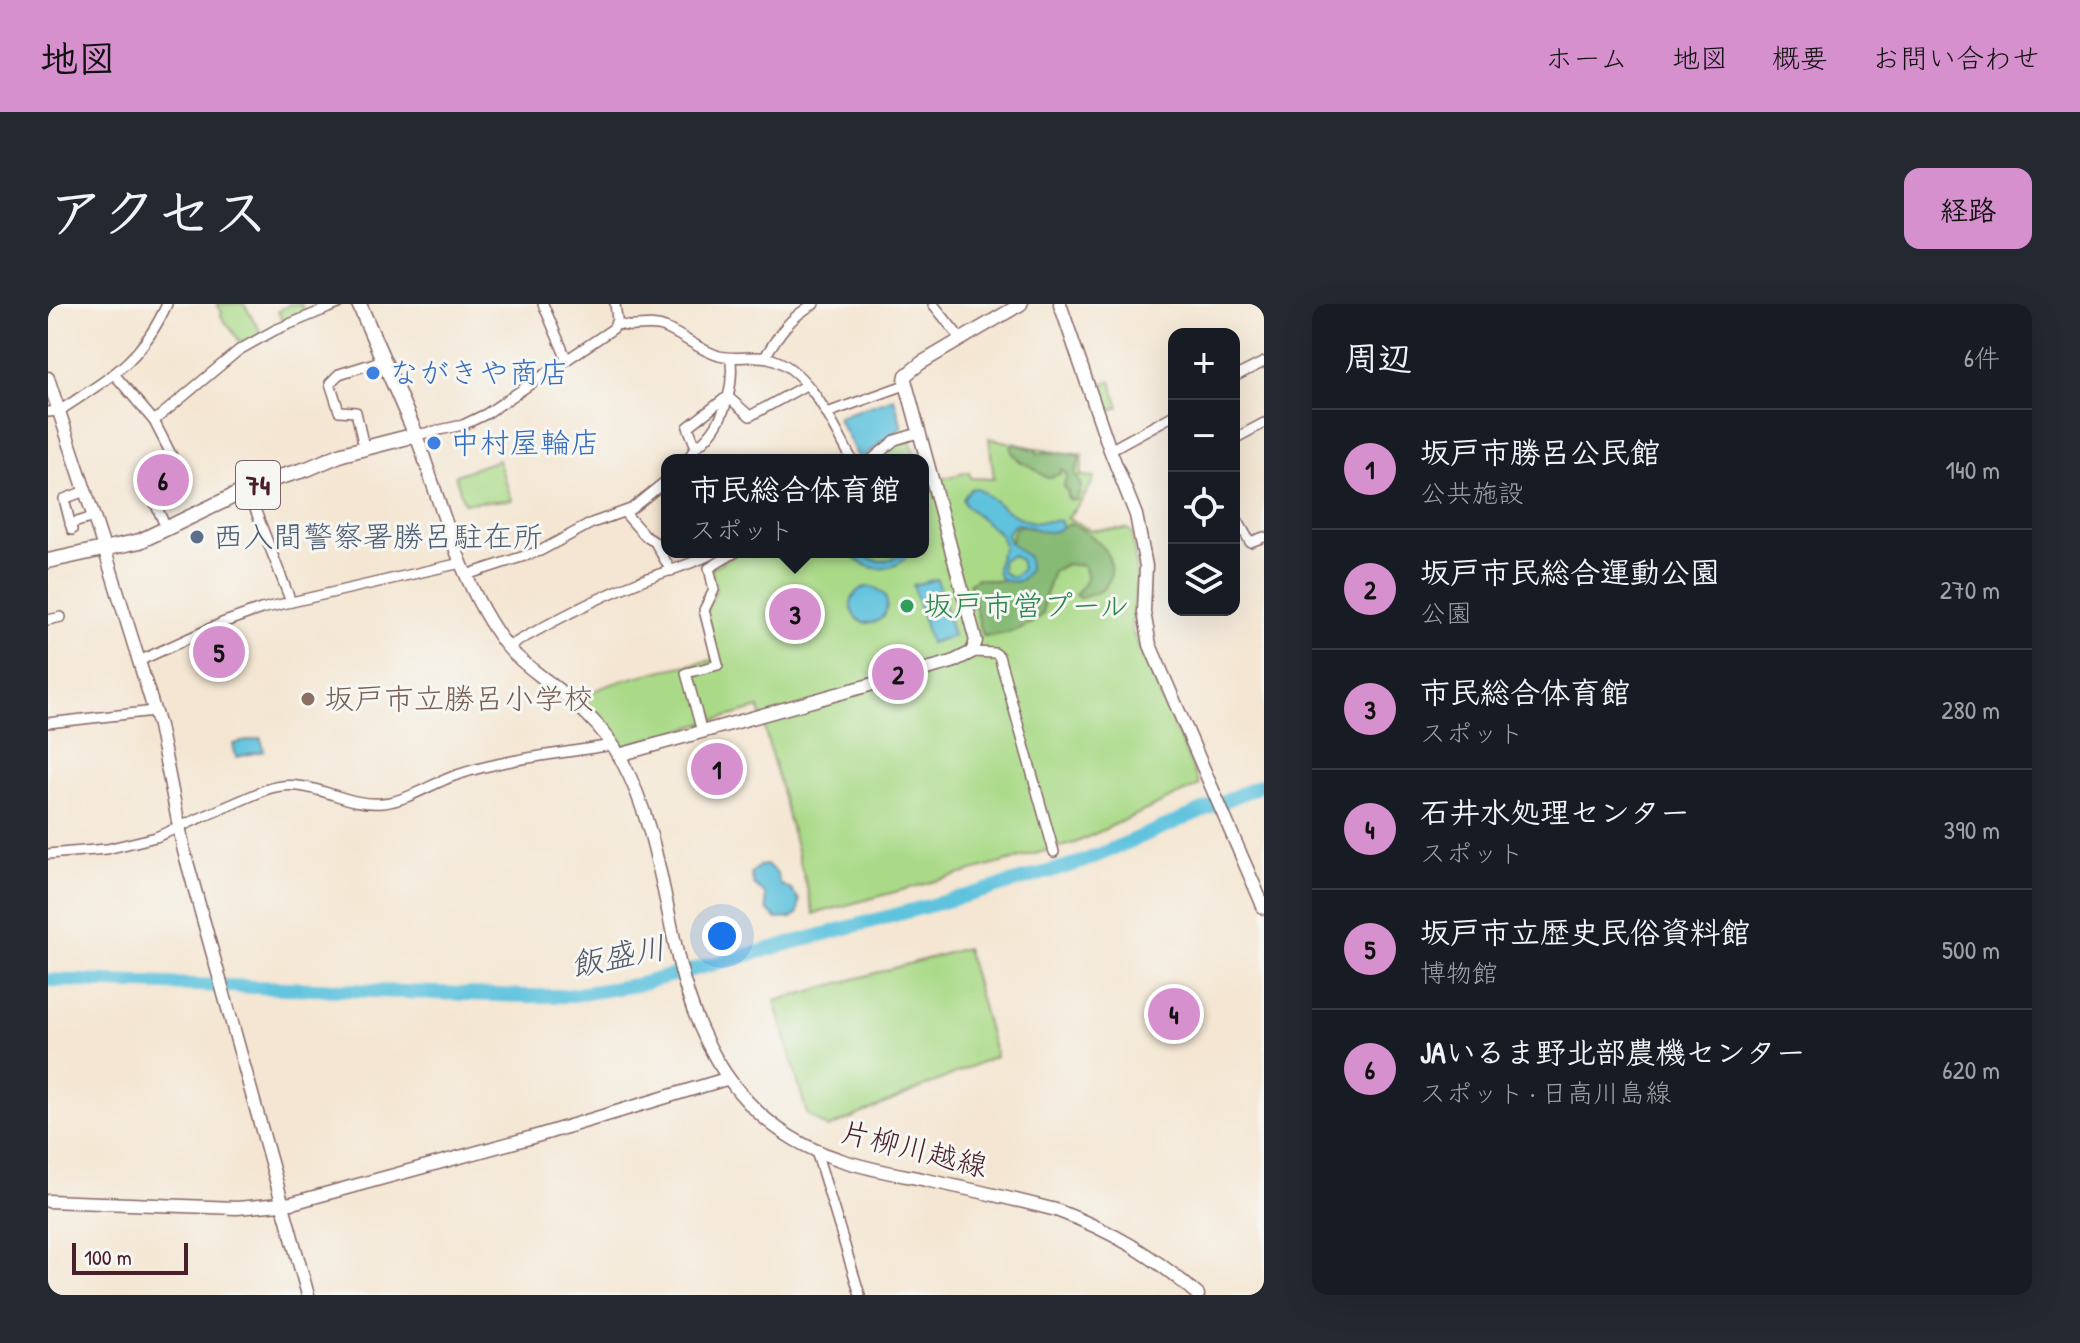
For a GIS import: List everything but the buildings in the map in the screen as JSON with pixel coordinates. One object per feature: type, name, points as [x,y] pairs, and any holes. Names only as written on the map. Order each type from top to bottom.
[{"type":"main road","points":[[359,304],[416,435]]},
{"type":"main road","name":"74","points":[[48,561],[140,541],[263,482],[307,469],[331,457],[416,435]]},
{"type":"street","points":[[54,412],[130,362],[152,336],[167,304]]},
{"type":"street","points":[[154,421],[239,350],[275,330],[338,304]]},
{"type":"street","points":[[543,304],[567,360]]},
{"type":"street","points":[[416,435],[463,425],[478,418],[567,360],[611,330],[616,323],[615,304]]},
{"type":"street","points":[[765,357],[783,327],[814,304]]},
{"type":"street","points":[[933,304],[961,339]]},
{"type":"street","points":[[924,454],[905,385],[906,375],[1021,304]]},
{"type":"street","points":[[1060,304],[1110,450],[1136,515],[1146,566],[1144,612],[1150,645],[1264,908]]},
{"type":"street","points":[[616,323],[623,326],[661,326],[697,347],[731,359],[765,357],[781,362],[792,369],[827,413],[849,454]]},
{"type":"street","points":[[691,454],[721,416],[733,377],[731,359]]},
{"type":"street","points":[[364,447],[356,412],[339,411],[330,383],[339,374],[384,360]]},
{"type":"street","points":[[1240,374],[1264,362]]},
{"type":"street","points":[[114,374],[154,421],[174,460],[143,476],[167,530]]},
{"type":"street","points":[[48,378],[54,412],[94,517],[154,711],[178,828],[308,1295]]},
{"type":"street","points":[[728,397],[750,416],[806,385]]},
{"type":"street","points":[[827,413],[905,385]]},
{"type":"street","points":[[696,447],[688,427],[728,397]]},
{"type":"street","points":[[1110,450],[1168,418]]},
{"type":"street","points":[[1240,436],[1264,423]]},
{"type":"street","points":[[878,454],[895,440],[918,433]]},
{"type":"street","name":"片柳川越線","points":[[416,435],[464,569],[486,614],[508,647],[574,701],[616,750],[638,793],[656,853],[686,990],[711,1054],[726,1079],[767,1119],[816,1151],[870,1168],[1056,1210],[1088,1222],[1130,1242],[1198,1295]]},
{"type":"street","points":[[48,854],[107,849],[156,837],[253,794],[279,786],[305,785],[357,802],[400,800],[439,782],[486,767],[616,750],[702,732],[965,657],[972,652],[976,641],[929,472]]},
{"type":"street","points":[[139,661],[244,615],[291,602],[540,551],[592,523],[631,509],[661,485]]},
{"type":"street","points":[[85,491],[64,499],[71,527],[94,517]]},
{"type":"street","points":[[248,491],[291,602]]},
{"type":"street","points":[[624,512],[645,536],[655,542],[661,553]]},
{"type":"street","points":[[1240,524],[1250,542],[1264,537]]},
{"type":"street","points":[[664,558],[671,571]]},
{"type":"street","points":[[508,647],[555,619],[702,558]]},
{"type":"street","points":[[702,732],[686,673],[718,665],[704,610],[714,590],[709,568],[726,558]]},
{"type":"street","points":[[48,620],[61,617]]},
{"type":"street","points":[[972,652],[999,656],[1054,852]]},
{"type":"street","points":[[48,723],[154,711]]},
{"type":"street","points":[[48,1201],[237,1208],[283,1204],[540,1135],[726,1079]]},
{"type":"street","points":[[816,1151],[860,1295]]},
{"type":"green space","points":[[217,304],[244,304],[262,334],[242,344],[221,316]]},
{"type":"green space","points":[[290,304],[301,304],[306,314],[285,324],[278,312]]},
{"type":"green space","points":[[1111,381],[1119,407],[1107,411],[1099,385]]},
{"type":"green space","points":[[989,438],[1083,455],[1081,476],[1095,477],[1083,499],[1067,518],[1090,530],[1127,529],[1132,532],[1137,580],[1131,629],[1200,785],[1075,843],[814,914],[759,708],[619,747],[606,727],[578,698],[629,679],[718,659],[706,611],[716,590],[711,569],[729,558],[929,558],[929,482],[969,472],[971,478],[994,479]]},
{"type":"green space","points":[[899,442],[911,442],[914,454],[884,454]]},
{"type":"green space","points":[[1015,444],[1036,450],[1038,454],[1078,455],[1080,460],[1075,472],[1081,486],[1077,500],[1070,500],[1063,487],[1067,474],[1061,469],[1060,474],[1047,478],[1021,463],[1012,452],[1011,447]]},
{"type":"green space","points":[[498,460],[512,500],[464,503],[455,475]]},
{"type":"green space","points":[[1070,524],[1088,533],[1104,549],[1111,568],[1104,588],[1080,598],[1075,595],[1085,582],[1086,571],[1084,566],[1066,564],[1053,571],[1043,614],[1015,630],[983,636],[969,584],[977,578],[997,581],[1020,578],[1026,559],[1011,547],[1013,532],[1019,525],[1049,532]]},
{"type":"green space","points":[[966,948],[996,1056],[828,1128],[807,1114],[775,1001]]},
{"type":"water","points":[[894,398],[902,427],[868,454],[857,454],[837,417]]},
{"type":"water","points":[[977,488],[1026,520],[1061,521],[1062,527],[1057,531],[1045,532],[1015,524],[1007,533],[1009,542],[1028,557],[1029,571],[1020,581],[1010,582],[999,577],[997,566],[1004,546],[1000,534],[965,505],[963,499],[970,489]],"holes":[[[1012,555],[1020,561],[1022,568],[1012,577],[1002,572],[1002,560]]]},
{"type":"water","points":[[905,558],[897,564],[880,568],[856,559],[880,561]]},
{"type":"water","points":[[937,579],[953,636],[930,643],[913,585]]},
{"type":"water","points":[[869,587],[882,592],[887,605],[882,618],[869,623],[856,618],[851,605],[856,592]]},
{"type":"water","points":[[261,738],[264,751],[236,757],[233,744]]},
{"type":"water","points":[[767,865],[777,873],[780,884],[791,890],[799,900],[798,913],[792,918],[777,919],[767,910],[765,894],[754,885],[751,874],[759,866]]},
{"type":"waterway","name":"飯盛川","points":[[48,980],[526,996],[566,996],[636,985],[1082,862],[1264,784]]},
{"type":"place","name":"ながきや商店","points":[[373,373]]},
{"type":"place","name":"中村屋輪店","points":[[434,443]]},
{"type":"place","name":"JAいるま野北部農機センター","points":[[163,480]]},
{"type":"place","name":"西入間警察署勝呂駐在所","points":[[197,537]]},
{"type":"place","name":"坂戸市営プール","points":[[907,606]]},
{"type":"place","name":"市民総合体育館","points":[[795,614]]},
{"type":"place","name":"坂戸市立歴史民俗資料館","points":[[219,652]]},
{"type":"place","name":"坂戸市民総合運動公園","points":[[898,674]]},
{"type":"place","name":"坂戸市立勝呂小学校","points":[[308,699]]},
{"type":"place","name":"坂戸市勝呂公民館","points":[[717,769]]},
{"type":"place","name":"石井水処理センター","points":[[1174,1014]]}]
